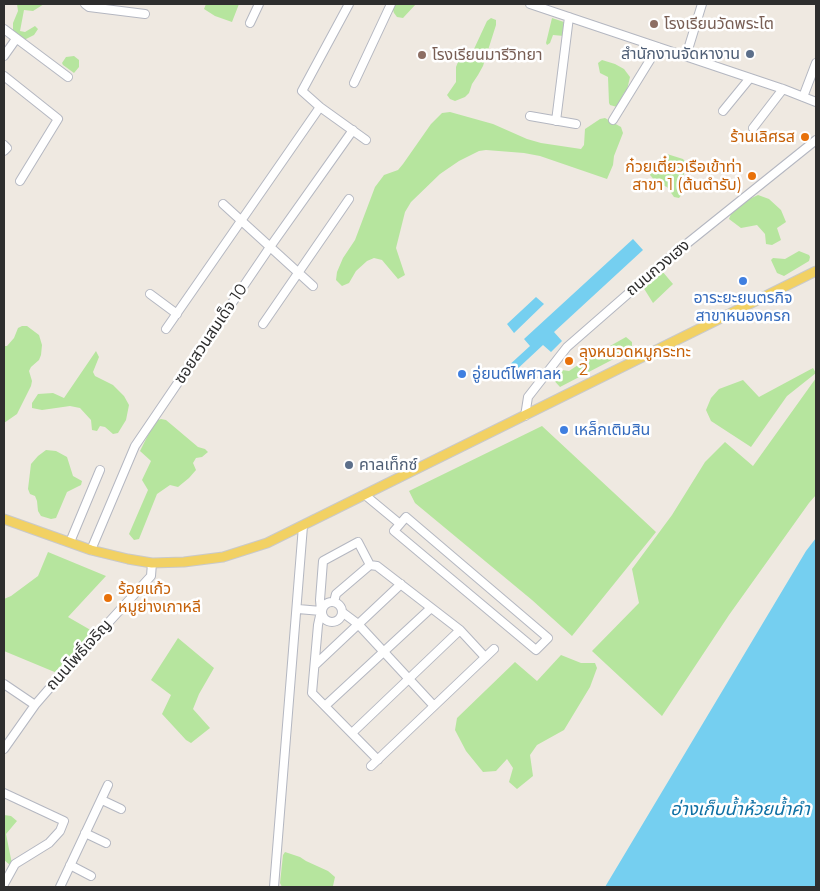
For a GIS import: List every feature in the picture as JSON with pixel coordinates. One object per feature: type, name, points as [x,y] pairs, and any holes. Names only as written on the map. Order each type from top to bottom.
[{"type":"main road","points":[[4,518],[91,550],[128,559],[152,563],[184,562],[223,557],[267,543],[303,526],[816,271]]},
{"type":"street","points":[[85,4],[89,7],[145,14]]},
{"type":"street","points":[[250,23],[259,4]]},
{"type":"street","points":[[349,4],[302,91],[320,108],[366,140]]},
{"type":"street","points":[[354,83],[391,4]]},
{"type":"street","points":[[530,4],[783,89],[816,102]]},
{"type":"street","points":[[686,56],[702,4]]},
{"type":"street","points":[[556,121],[569,17]]},
{"type":"street","points":[[4,29],[68,77]]},
{"type":"street","points":[[4,56],[16,39]]},
{"type":"street","points":[[613,120],[658,47]]},
{"type":"street","points":[[803,97],[816,63]]},
{"type":"street","points":[[4,76],[58,119],[20,181]]},
{"type":"street","points":[[723,111],[750,78]]},
{"type":"street","points":[[753,128],[783,89]]},
{"type":"street","points":[[166,330],[320,108]]},
{"type":"street","points":[[530,116],[576,124]]},
{"type":"street","name":"ซอยสวนสมเด็จ 10","points":[[91,550],[134,446],[270,247],[353,130]]},
{"type":"street","name":"ถนนกวงเฮง","points":[[525,416],[528,397],[567,347],[669,258],[816,140]]},
{"type":"street","points":[[4,145],[7,148],[4,151]]},
{"type":"street","points":[[263,324],[349,199]]},
{"type":"street","points":[[223,204],[313,286]]},
{"type":"street","points":[[150,294],[177,314]]},
{"type":"street","points":[[70,542],[100,470]]},
{"type":"street","points":[[365,495],[400,524]]},
{"type":"street","points":[[406,517],[548,638],[536,650],[394,531],[400,524],[406,517]]},
{"type":"street","points":[[274,887],[298,609],[303,526]]},
{"type":"street","points":[[342,612],[338,620],[331,622],[323,617],[320,600],[323,561],[358,542],[370,565]]},
{"type":"street","name":"ถนนโพธิ์เจริญ","points":[[4,749],[35,705],[151,576],[152,563]]},
{"type":"street","points":[[334,602],[336,594],[370,565],[377,566],[460,630],[485,657]]},
{"type":"street","points":[[315,665],[401,584]]},
{"type":"street","points":[[334,602],[326,604],[321,611],[312,693],[378,760]]},
{"type":"street","points":[[334,602],[342,612],[358,624],[434,706]]},
{"type":"street","points":[[325,706],[431,608]]},
{"type":"street","points":[[298,609],[321,611]]},
{"type":"street","points":[[352,733],[460,630]]},
{"type":"street","points":[[371,766],[494,649]]},
{"type":"street","points":[[4,684],[35,705]]},
{"type":"street","points":[[60,887],[108,786]]},
{"type":"street","points":[[4,793],[64,821],[60,831],[49,843],[15,864],[4,884]]},
{"type":"street","points":[[102,800],[121,809]]},
{"type":"street","points":[[86,834],[106,843]]},
{"type":"street","points":[[70,866],[91,876]]},
{"type":"green space","points":[[17,4],[44,4],[33,11],[24,10],[20,31],[25,32],[35,26],[38,29],[34,35],[26,39],[19,39],[13,34],[13,23],[18,11]]},
{"type":"green space","points":[[206,4],[239,4],[232,22],[215,16],[204,9]]},
{"type":"green space","points":[[393,4],[416,4],[403,18],[397,17],[394,13]]},
{"type":"green space","points":[[491,18],[496,20],[496,25],[483,66],[465,97],[455,101],[450,99],[447,95],[456,82],[458,62],[474,49],[487,21]]},
{"type":"green space","points":[[552,18],[567,23],[564,36],[553,35],[550,43],[547,45],[546,43]]},
{"type":"green space","points":[[74,56],[79,60],[79,67],[74,73],[62,63],[66,57]]},
{"type":"green space","points":[[602,60],[624,69],[630,77],[627,90],[617,107],[609,103],[608,77],[600,73],[598,63]]},
{"type":"green space","points":[[450,112],[493,124],[541,143],[581,149],[584,145],[585,129],[600,119],[605,118],[621,127],[623,133],[607,179],[540,156],[524,153],[486,150],[479,151],[459,161],[440,174],[411,202],[405,212],[396,248],[405,275],[398,279],[382,260],[374,258],[367,261],[356,271],[349,283],[342,286],[336,280],[337,272],[343,258],[355,240],[375,187],[384,175],[398,170],[431,124],[442,113]]},
{"type":"green space","points":[[667,154],[683,159],[690,168],[684,173],[682,194],[679,198],[674,197],[667,187],[657,183],[650,175],[662,156]]},
{"type":"green space","points":[[758,195],[769,199],[781,210],[786,222],[777,228],[781,240],[772,245],[766,244],[765,234],[757,225],[741,228],[729,219],[732,211],[745,201]]},
{"type":"green space","points":[[799,251],[809,255],[809,261],[784,276],[777,273],[771,260],[773,258],[785,259]]},
{"type":"green space","points":[[662,271],[673,284],[653,303],[643,287]]},
{"type":"green space","points":[[27,326],[39,335],[42,345],[41,355],[29,371],[32,381],[31,386],[17,414],[4,423],[4,346],[7,346],[14,338],[18,328]]},
{"type":"green space","points":[[626,337],[632,342],[632,348],[629,351],[560,387],[549,375],[555,369],[569,371]]},
{"type":"green space","points":[[96,351],[99,357],[93,372],[95,376],[113,385],[124,396],[129,405],[126,420],[118,433],[113,434],[105,427],[100,426],[97,431],[92,430],[91,420],[80,408],[70,406],[42,410],[32,408],[32,403],[38,394],[53,393],[64,398]]},
{"type":"green space","points":[[813,368],[816,373],[787,396],[751,447],[711,421],[706,410],[711,398],[719,389],[743,380],[759,397]]},
{"type":"green space","points":[[816,378],[816,495],[729,615],[662,716],[592,651],[639,603],[632,569],[672,515],[705,462],[725,442],[753,466]]},
{"type":"green space","points":[[166,420],[198,447],[208,452],[202,457],[196,458],[193,463],[196,470],[189,478],[178,487],[170,485],[157,494],[139,539],[134,540],[129,534],[148,490],[142,480],[151,461],[140,451],[155,421]]},
{"type":"green space","points":[[542,426],[656,532],[572,636],[532,600],[415,503],[409,491]]},
{"type":"green space","points":[[46,450],[56,451],[67,457],[73,476],[82,481],[81,485],[67,492],[56,518],[51,519],[41,516],[35,496],[30,494],[28,489],[31,464]]},
{"type":"green space","points":[[48,552],[106,576],[68,617],[94,632],[57,673],[4,651],[4,599],[38,576]]},
{"type":"green space","points":[[178,638],[214,668],[193,709],[210,728],[191,743],[162,714],[171,695],[151,680]]},
{"type":"green space","points":[[561,655],[581,663],[595,663],[597,668],[590,687],[564,730],[537,745],[530,755],[533,776],[517,789],[509,782],[513,768],[507,759],[496,771],[483,772],[466,751],[455,730],[457,718],[515,662],[537,681]]},
{"type":"green space","points":[[4,815],[11,816],[17,821],[6,834],[12,864],[10,865],[4,860]]},
{"type":"green space","points":[[285,852],[328,871],[335,877],[333,886],[282,887],[280,883]]},
{"type":"water","points":[[633,239],[643,250],[554,332],[562,341],[551,352],[543,345],[513,373],[507,367],[530,346],[524,339]]},
{"type":"water","points":[[536,297],[544,304],[514,333],[507,324]]},
{"type":"water","name":"อ่างเก็บน้ำห้วยน้ำคำ","points":[[816,538],[816,887],[605,887],[806,551]]},
{"type":"place","name":"โรงเรียนวัดพระโต","points":[[654,24]]},
{"type":"place","name":"สำนักงานจัดหางาน","points":[[750,54]]},
{"type":"place","name":"โรงเรียนมารีวิทยา","points":[[422,55]]},
{"type":"place","name":"ร้านเลิศรส","points":[[805,137]]},
{"type":"place","name":"ก๋วยเตี๋ยวเรือเข้าท่า สาขา 1 (ต้นตำรับ)","points":[[752,176]]},
{"type":"place","name":"อาระยะยนตรกิจ สาขาหนองครก","points":[[743,281]]},
{"type":"place","name":"ลุงหนวดหมูกระทะ 2","points":[[569,361]]},
{"type":"place","name":"อู่ยนต์ไพศาลห","points":[[462,374]]},
{"type":"place","name":"เหล็กเติมสิน","points":[[564,430]]},
{"type":"place","name":"คาลเท็กซ์","points":[[349,465]]},
{"type":"place","name":"ร้อยแก้ว หมูย่างเกาหลี","points":[[108,598]]}]
